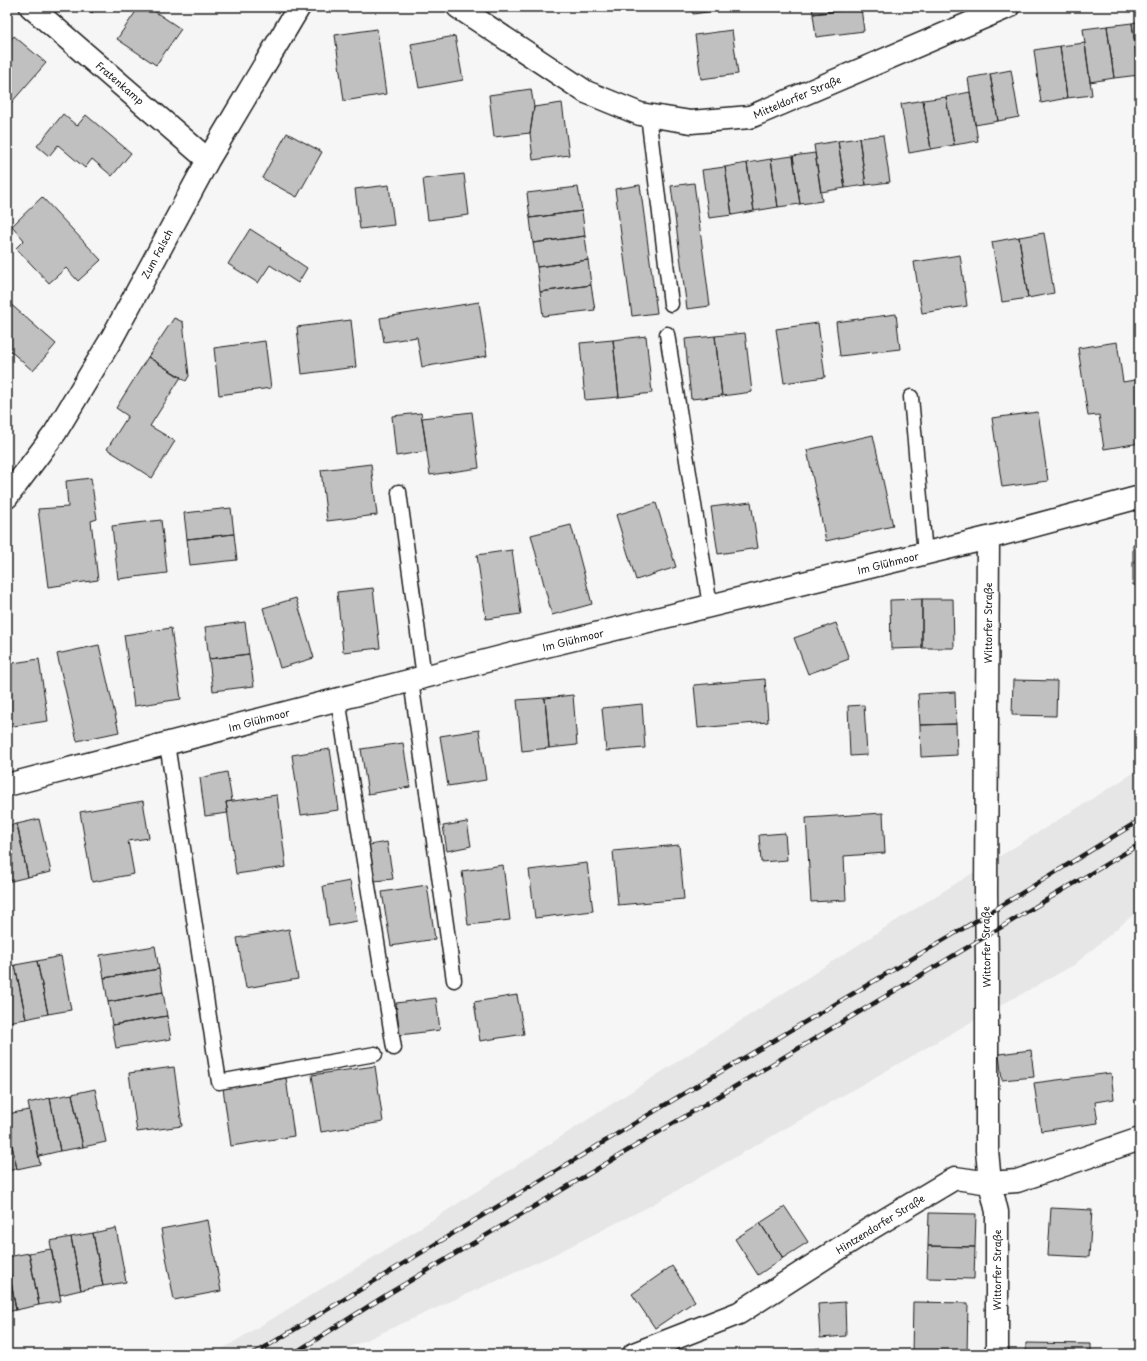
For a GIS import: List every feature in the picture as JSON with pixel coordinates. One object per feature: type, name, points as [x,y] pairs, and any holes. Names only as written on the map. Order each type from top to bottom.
[{"type":"street","name":"Fratenkamp","points":[[31,7],[208,160]]},
{"type":"street","name":"Zum Falsch","points":[[7,496],[55,432],[112,338],[208,160],[299,7]]},
{"type":"street","name":"Mitteldorfer Straße","points":[[458,7],[586,92],[640,114],[691,122],[750,117],[1008,7]]},
{"type":"street","name":"Im Glühmoor","points":[[7,785],[417,679],[988,538],[1140,497]]},
{"type":"street","name":"Wittorfer Straße","points":[[988,538],[986,908],[987,1150],[990,1183],[997,1212],[997,1354]]},
{"type":"street","name":"Hintzendorfer Straße","points":[[634,1354],[739,1313],[868,1230],[955,1178],[990,1183],[1017,1181],[1140,1140]]},
{"type":"lane","points":[[648,115],[671,304]]},
{"type":"lane","points":[[667,334],[710,606]]},
{"type":"lane","points":[[911,397],[925,554]]},
{"type":"lane","points":[[399,492],[417,679],[454,980]]},
{"type":"lane","points":[[338,699],[394,1048]]},
{"type":"lane","points":[[167,744],[219,1082],[375,1054]]},
{"type":"shaded area","points":[[1140,769],[1140,909],[1074,965],[994,1009],[650,1206],[555,1254],[338,1354],[214,1354],[392,1246],[886,927]]},
{"type":"building","points":[[85,7],[98,7],[92,13]]},
{"type":"building","points":[[139,7],[148,7],[181,29],[156,65],[117,39]]},
{"type":"building","points":[[692,7],[735,7],[735,8],[693,14]]},
{"type":"building","points":[[812,7],[861,7],[861,8],[813,14]]},
{"type":"building","points":[[861,8],[864,31],[816,37],[813,14]]},
{"type":"building","points":[[1140,21],[1140,74],[1139,75],[1132,23]]},
{"type":"building","points":[[1132,23],[1139,75],[1114,78],[1107,26]]},
{"type":"building","points":[[1107,26],[1114,78],[1090,82],[1083,29]]},
{"type":"building","points":[[377,29],[386,94],[344,101],[335,35]]},
{"type":"building","points":[[732,30],[738,74],[701,79],[695,35]]},
{"type":"building","points":[[14,36],[46,63],[11,103],[7,100],[7,44]]},
{"type":"building","points":[[455,36],[463,80],[419,88],[411,44]]},
{"type":"building","points":[[1085,43],[1092,95],[1067,98],[1060,46]]},
{"type":"building","points":[[1060,46],[1067,98],[1041,103],[1034,50]]},
{"type":"building","points":[[1011,70],[1019,117],[998,121],[990,74]]},
{"type":"building","points":[[990,74],[998,121],[975,125],[968,78]]},
{"type":"building","points":[[531,89],[534,107],[530,133],[494,137],[489,95]]},
{"type":"building","points":[[970,92],[978,141],[954,145],[946,97]]},
{"type":"building","points":[[946,97],[954,145],[931,149],[923,100]]},
{"type":"building","points":[[923,100],[931,149],[909,153],[901,104]]},
{"type":"building","points":[[562,103],[569,155],[533,160],[530,133],[534,107]]},
{"type":"building","points":[[63,114],[77,126],[86,115],[131,153],[112,176],[92,159],[85,168],[58,145],[49,156],[37,146]]},
{"type":"building","points":[[287,133],[322,152],[297,197],[262,178]]},
{"type":"building","points":[[883,135],[890,182],[866,185],[859,138]]},
{"type":"building","points":[[859,138],[866,185],[845,188],[838,141]]},
{"type":"building","points":[[838,141],[845,188],[821,192],[814,145]]},
{"type":"building","points":[[815,153],[822,201],[800,204],[793,156]]},
{"type":"building","points":[[793,156],[800,204],[778,207],[771,159]]},
{"type":"building","points":[[771,159],[778,207],[754,211],[747,163]]},
{"type":"building","points":[[747,163],[754,211],[732,215],[725,167]]},
{"type":"building","points":[[725,167],[732,215],[709,218],[702,170]]},
{"type":"building","points":[[464,174],[469,215],[428,220],[423,179]]},
{"type":"building","points":[[694,183],[710,306],[687,309],[671,186]]},
{"type":"building","points":[[389,185],[394,225],[360,229],[355,189]]},
{"type":"building","points":[[640,185],[657,313],[632,316],[615,189]]},
{"type":"building","points":[[578,187],[582,211],[530,218],[527,193]]},
{"type":"building","points":[[42,197],[101,260],[78,281],[66,268],[49,283],[16,248],[24,240],[12,226]]},
{"type":"building","points":[[582,211],[585,236],[533,243],[530,218]]},
{"type":"building","points":[[250,229],[307,268],[298,283],[270,265],[258,283],[228,264]]},
{"type":"building","points":[[1044,233],[1054,293],[1028,298],[1019,237]]},
{"type":"building","points":[[585,236],[588,260],[537,267],[533,243]]},
{"type":"building","points":[[1019,237],[1028,298],[1002,302],[992,242]]},
{"type":"building","points":[[960,255],[967,306],[922,313],[914,262]]},
{"type":"building","points":[[588,260],[591,285],[540,292],[537,267]]},
{"type":"building","points":[[591,285],[595,310],[543,316],[540,292]]},
{"type":"building","points":[[7,301],[56,344],[33,371],[7,348]]},
{"type":"building","points":[[479,302],[487,356],[422,367],[417,337],[384,342],[380,318]]},
{"type":"building","points":[[896,314],[900,349],[840,356],[836,322]]},
{"type":"building","points":[[174,318],[183,322],[189,376],[186,381],[148,357]]},
{"type":"building","points":[[351,320],[356,367],[302,374],[297,327]]},
{"type":"building","points":[[818,323],[825,377],[784,383],[776,329]]},
{"type":"building","points":[[745,333],[752,392],[722,396],[715,336]]},
{"type":"building","points":[[646,336],[652,393],[619,397],[613,340]]},
{"type":"building","points":[[715,336],[722,396],[691,399],[685,339]]},
{"type":"building","points":[[613,340],[619,397],[585,400],[580,343]]},
{"type":"building","points":[[265,341],[271,388],[219,395],[214,348]]},
{"type":"building","points":[[1117,342],[1123,382],[1140,379],[1140,443],[1104,449],[1099,415],[1088,416],[1078,348]]},
{"type":"building","points":[[148,357],[181,377],[150,426],[175,441],[152,478],[107,449],[128,416],[116,408]]},
{"type":"building","points":[[472,412],[479,468],[430,475],[422,418]]},
{"type":"building","points":[[1038,412],[1048,481],[1002,487],[992,418]]},
{"type":"building","points":[[421,413],[427,451],[396,456],[392,416]]},
{"type":"building","points":[[873,435],[893,526],[826,541],[807,450]]},
{"type":"building","points":[[371,464],[377,515],[327,521],[321,470]]},
{"type":"building","points":[[91,478],[97,519],[91,521],[98,580],[48,587],[38,509],[68,507],[66,481]]},
{"type":"building","points":[[751,502],[758,548],[718,554],[711,507]]},
{"type":"building","points":[[656,503],[676,567],[636,580],[616,515]]},
{"type":"building","points":[[231,508],[234,534],[187,539],[184,513]]},
{"type":"building","points":[[161,520],[167,573],[118,579],[112,526]]},
{"type":"building","points":[[571,525],[592,604],[552,615],[531,535]]},
{"type":"building","points":[[234,534],[237,560],[190,565],[187,539]]},
{"type":"building","points":[[1133,545],[1140,545],[1140,585],[1133,585]]},
{"type":"building","points":[[512,550],[521,614],[486,619],[477,555]]},
{"type":"building","points":[[373,588],[380,648],[343,652],[337,592]]},
{"type":"building","points":[[296,598],[314,658],[280,668],[263,608]]},
{"type":"building","points":[[922,599],[953,599],[954,648],[922,648]]},
{"type":"building","points":[[922,599],[922,648],[891,649],[890,600]]},
{"type":"building","points":[[245,622],[249,654],[209,659],[205,627]]},
{"type":"building","points":[[836,623],[849,659],[808,674],[794,638]]},
{"type":"building","points":[[171,628],[181,699],[134,706],[124,635]]},
{"type":"building","points":[[99,645],[119,732],[77,741],[57,654]]},
{"type":"building","points":[[249,654],[254,686],[213,691],[209,659]]},
{"type":"building","points":[[39,659],[48,721],[7,727],[7,664]]},
{"type":"building","points":[[765,679],[768,722],[698,728],[694,685]]},
{"type":"building","points":[[1013,680],[1057,681],[1056,716],[1012,715]]},
{"type":"building","points":[[955,692],[956,724],[920,725],[918,694]]},
{"type":"building","points":[[573,695],[577,745],[549,748],[545,698]]},
{"type":"building","points":[[545,698],[549,748],[522,751],[517,700]]},
{"type":"building","points":[[642,704],[645,748],[606,751],[602,708]]},
{"type":"building","points":[[864,705],[867,755],[850,756],[848,706]]},
{"type":"building","points":[[956,724],[957,755],[921,757],[920,725]]},
{"type":"building","points":[[479,730],[486,780],[448,786],[440,736]]},
{"type":"building","points":[[403,743],[410,787],[368,794],[361,749]]},
{"type":"building","points":[[330,749],[339,810],[301,815],[292,755]]},
{"type":"building","points":[[227,772],[232,801],[226,802],[228,813],[205,816],[200,778]]},
{"type":"building","points":[[277,795],[286,867],[236,874],[226,802]]},
{"type":"building","points":[[143,801],[149,838],[128,841],[134,874],[92,882],[80,812]]},
{"type":"building","points":[[883,813],[885,853],[844,856],[846,900],[811,902],[806,818]]},
{"type":"building","points":[[39,819],[51,872],[28,877],[17,824]]},
{"type":"building","points":[[467,822],[471,846],[447,851],[443,826]]},
{"type":"building","points":[[17,824],[28,877],[7,882],[7,826]]},
{"type":"building","points":[[785,833],[787,860],[761,862],[759,835]]},
{"type":"building","points":[[387,842],[393,879],[374,881],[369,845]]},
{"type":"building","points":[[679,845],[684,899],[618,905],[613,851]]},
{"type":"building","points":[[587,863],[593,911],[535,918],[529,870]]},
{"type":"building","points":[[503,865],[510,920],[468,925],[462,871]]},
{"type":"building","points":[[350,881],[357,921],[329,926],[323,886]]},
{"type":"building","points":[[427,885],[435,939],[391,946],[382,892]]},
{"type":"building","points":[[289,929],[298,979],[246,988],[237,938]]},
{"type":"building","points":[[155,946],[159,969],[104,978],[100,955]]},
{"type":"building","points":[[61,956],[71,1010],[48,1014],[37,961]]},
{"type":"building","points":[[37,961],[48,1014],[26,1019],[15,965]]},
{"type":"building","points":[[15,965],[26,1019],[7,1022],[7,967]]},
{"type":"building","points":[[159,969],[163,992],[108,1002],[104,978]]},
{"type":"building","points":[[163,992],[167,1016],[112,1025],[108,1002]]},
{"type":"building","points":[[517,995],[524,1034],[480,1041],[474,1002]]},
{"type":"building","points":[[436,998],[440,1030],[400,1035],[396,1003]]},
{"type":"building","points":[[167,1016],[171,1039],[116,1048],[112,1025]]},
{"type":"building","points":[[1031,1050],[1034,1077],[1002,1080],[999,1054]]},
{"type":"building","points":[[375,1066],[383,1122],[321,1132],[312,1075]]},
{"type":"building","points":[[174,1067],[182,1126],[137,1132],[129,1073]]},
{"type":"building","points":[[1111,1073],[1114,1099],[1095,1102],[1098,1123],[1041,1131],[1034,1083]]},
{"type":"building","points":[[286,1078],[294,1136],[231,1146],[223,1088]]},
{"type":"building","points":[[95,1089],[106,1142],[83,1147],[72,1094]]},
{"type":"building","points":[[72,1094],[83,1147],[60,1151],[50,1098]]},
{"type":"building","points":[[50,1098],[60,1151],[39,1156],[28,1103]]},
{"type":"building","points":[[29,1110],[40,1164],[17,1169],[7,1122],[7,1114]]},
{"type":"building","points":[[7,1122],[17,1169],[7,1171]]},
{"type":"building","points":[[785,1207],[808,1242],[783,1258],[760,1223]]},
{"type":"building","points":[[1051,1208],[1092,1210],[1089,1257],[1048,1255]]},
{"type":"building","points":[[929,1213],[976,1214],[975,1247],[928,1246]]},
{"type":"building","points":[[208,1220],[221,1291],[174,1300],[161,1229]]},
{"type":"building","points":[[760,1223],[783,1258],[758,1275],[735,1239]]},
{"type":"building","points":[[116,1228],[126,1282],[103,1286],[93,1233]]},
{"type":"building","points":[[93,1233],[103,1286],[81,1290],[71,1237]]},
{"type":"building","points":[[71,1237],[81,1290],[60,1295],[50,1241]]},
{"type":"building","points":[[928,1246],[975,1247],[974,1279],[927,1278]]},
{"type":"building","points":[[51,1249],[61,1301],[39,1305],[29,1253]]},
{"type":"building","points":[[29,1253],[39,1305],[16,1310],[7,1257]]},
{"type":"building","points":[[7,1259],[16,1310],[7,1312]]},
{"type":"building","points":[[672,1266],[695,1301],[655,1328],[632,1294]]},
{"type":"building","points":[[845,1302],[846,1336],[820,1338],[818,1304]]},
{"type":"building","points":[[913,1302],[968,1303],[967,1354],[912,1354]]},
{"type":"building","points":[[1026,1343],[1091,1344],[1091,1354],[1026,1354]]},
{"type":"building","points":[[820,1348],[820,1354],[771,1354],[771,1352]]},
{"type":"railway","points":[[254,1354],[683,1094],[986,915],[1140,820]]},
{"type":"railway","points":[[293,1354],[388,1294],[1140,844]]}]
